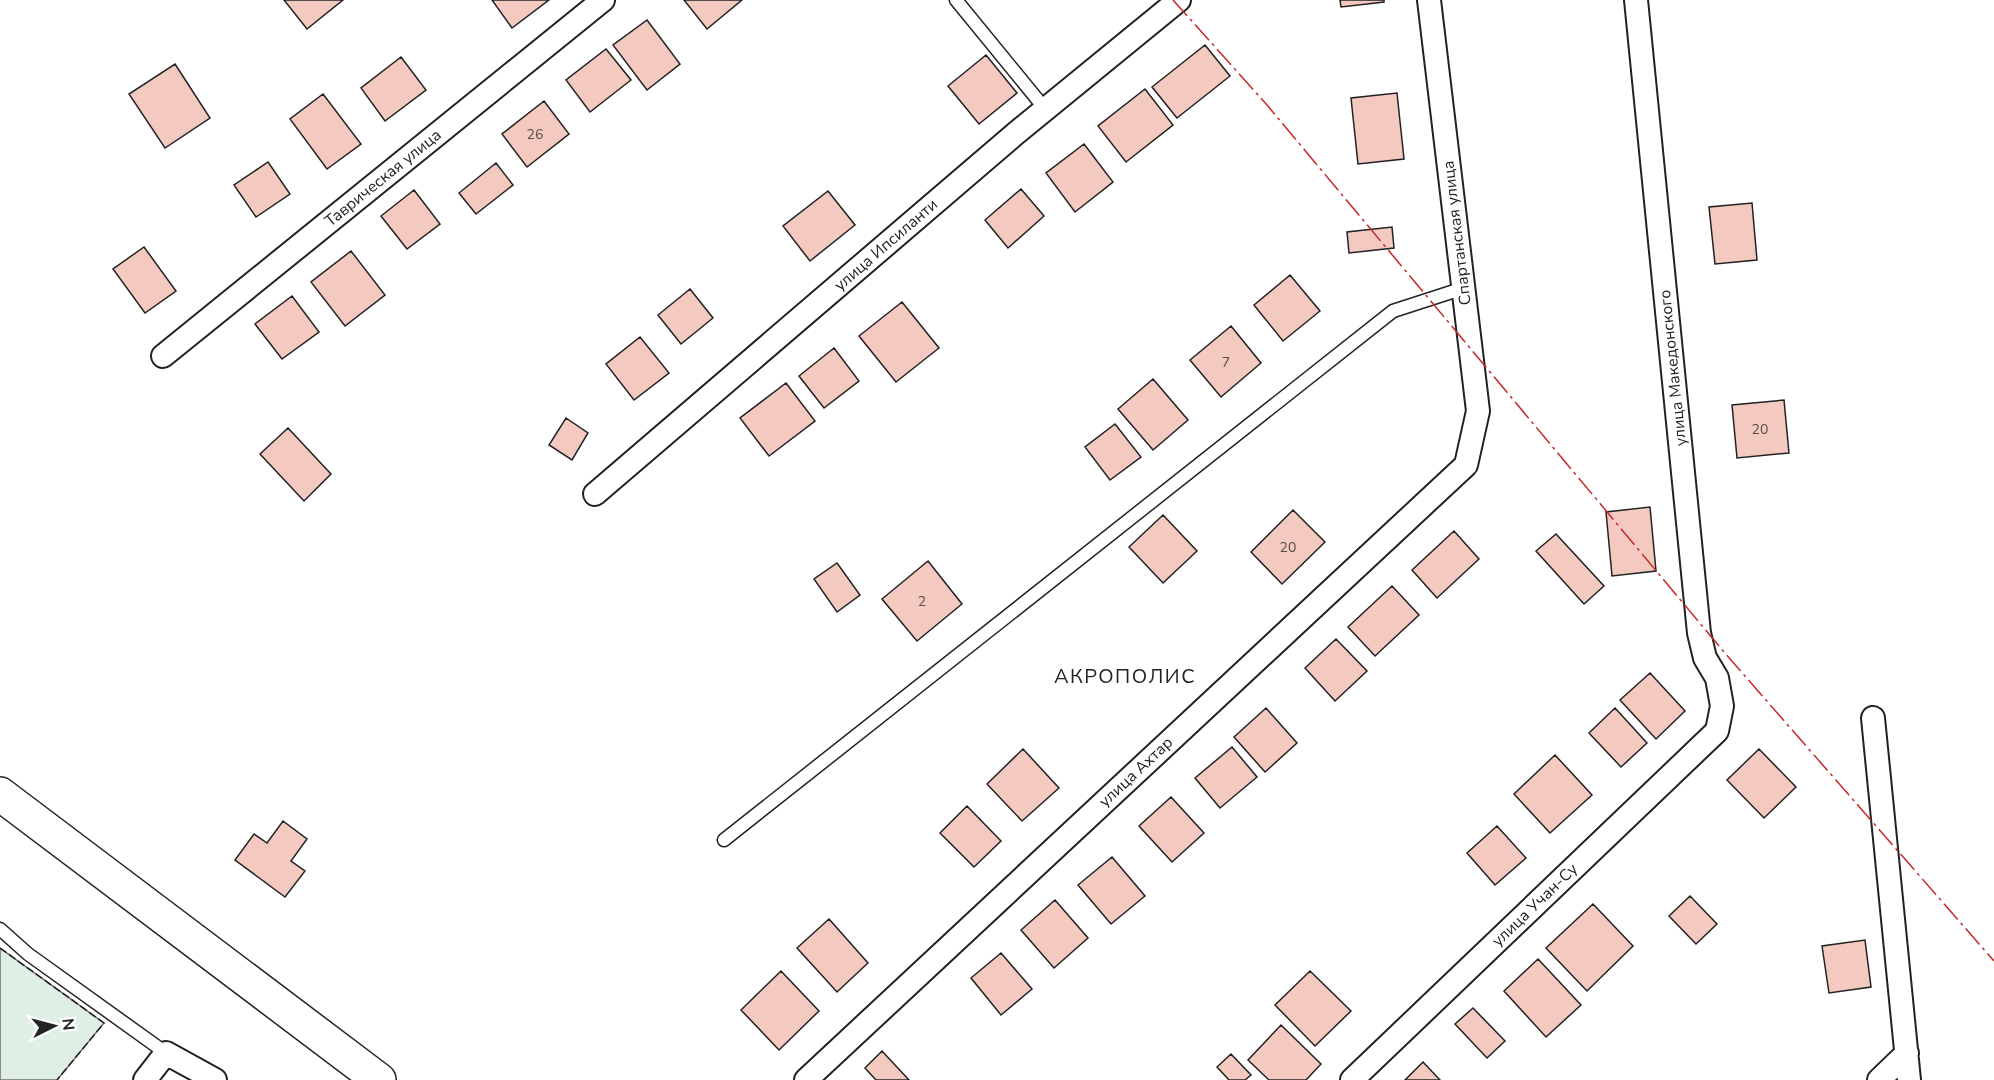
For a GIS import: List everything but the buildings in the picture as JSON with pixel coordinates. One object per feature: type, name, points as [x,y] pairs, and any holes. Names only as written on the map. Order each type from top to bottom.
[{"type":"main road","points":[[0,794],[379,1080]]},
{"type":"street","name":"Таврическая улица","points":[[163,356],[603,0]]},
{"type":"street","name":"улица Ипсиланти","points":[[595,494],[1046,110],[1179,0]]},
{"type":"street","name":"Спартанская улица","points":[[1429,0],[1478,411],[1466,465]]},
{"type":"street","name":"улица Македонского","points":[[1636,0],[1699,633],[1705,658],[1717,678],[1722,706],[1717,731]]},
{"type":"street","name":"улица Ахтар","points":[[806,1080],[1466,465]]},
{"type":"street","points":[[1873,718],[1909,1080]]},
{"type":"street","name":"улица Учан-Су","points":[[1352,1080],[1717,731]]},
{"type":"street","points":[[145,1080],[166,1053],[215,1080]]},
{"type":"street","points":[[1879,1080],[1906,1053]]},
{"type":"lane","points":[[956,0],[1046,110]]},
{"type":"lane","points":[[724,840],[1393,311],[1464,288]]},
{"type":"lane","points":[[0,928],[28,954],[166,1053]]},
{"type":"green space","points":[[0,948],[104,1023],[57,1080],[0,1080]]},
{"type":"fence","points":[[0,948],[104,1023],[57,1080]]},
{"type":"power","points":[[1173,0],[1267,105],[1724,652],[1994,961]]},
{"type":"district","name":"АКРОПОЛИС","points":[[1125,676]]}]
